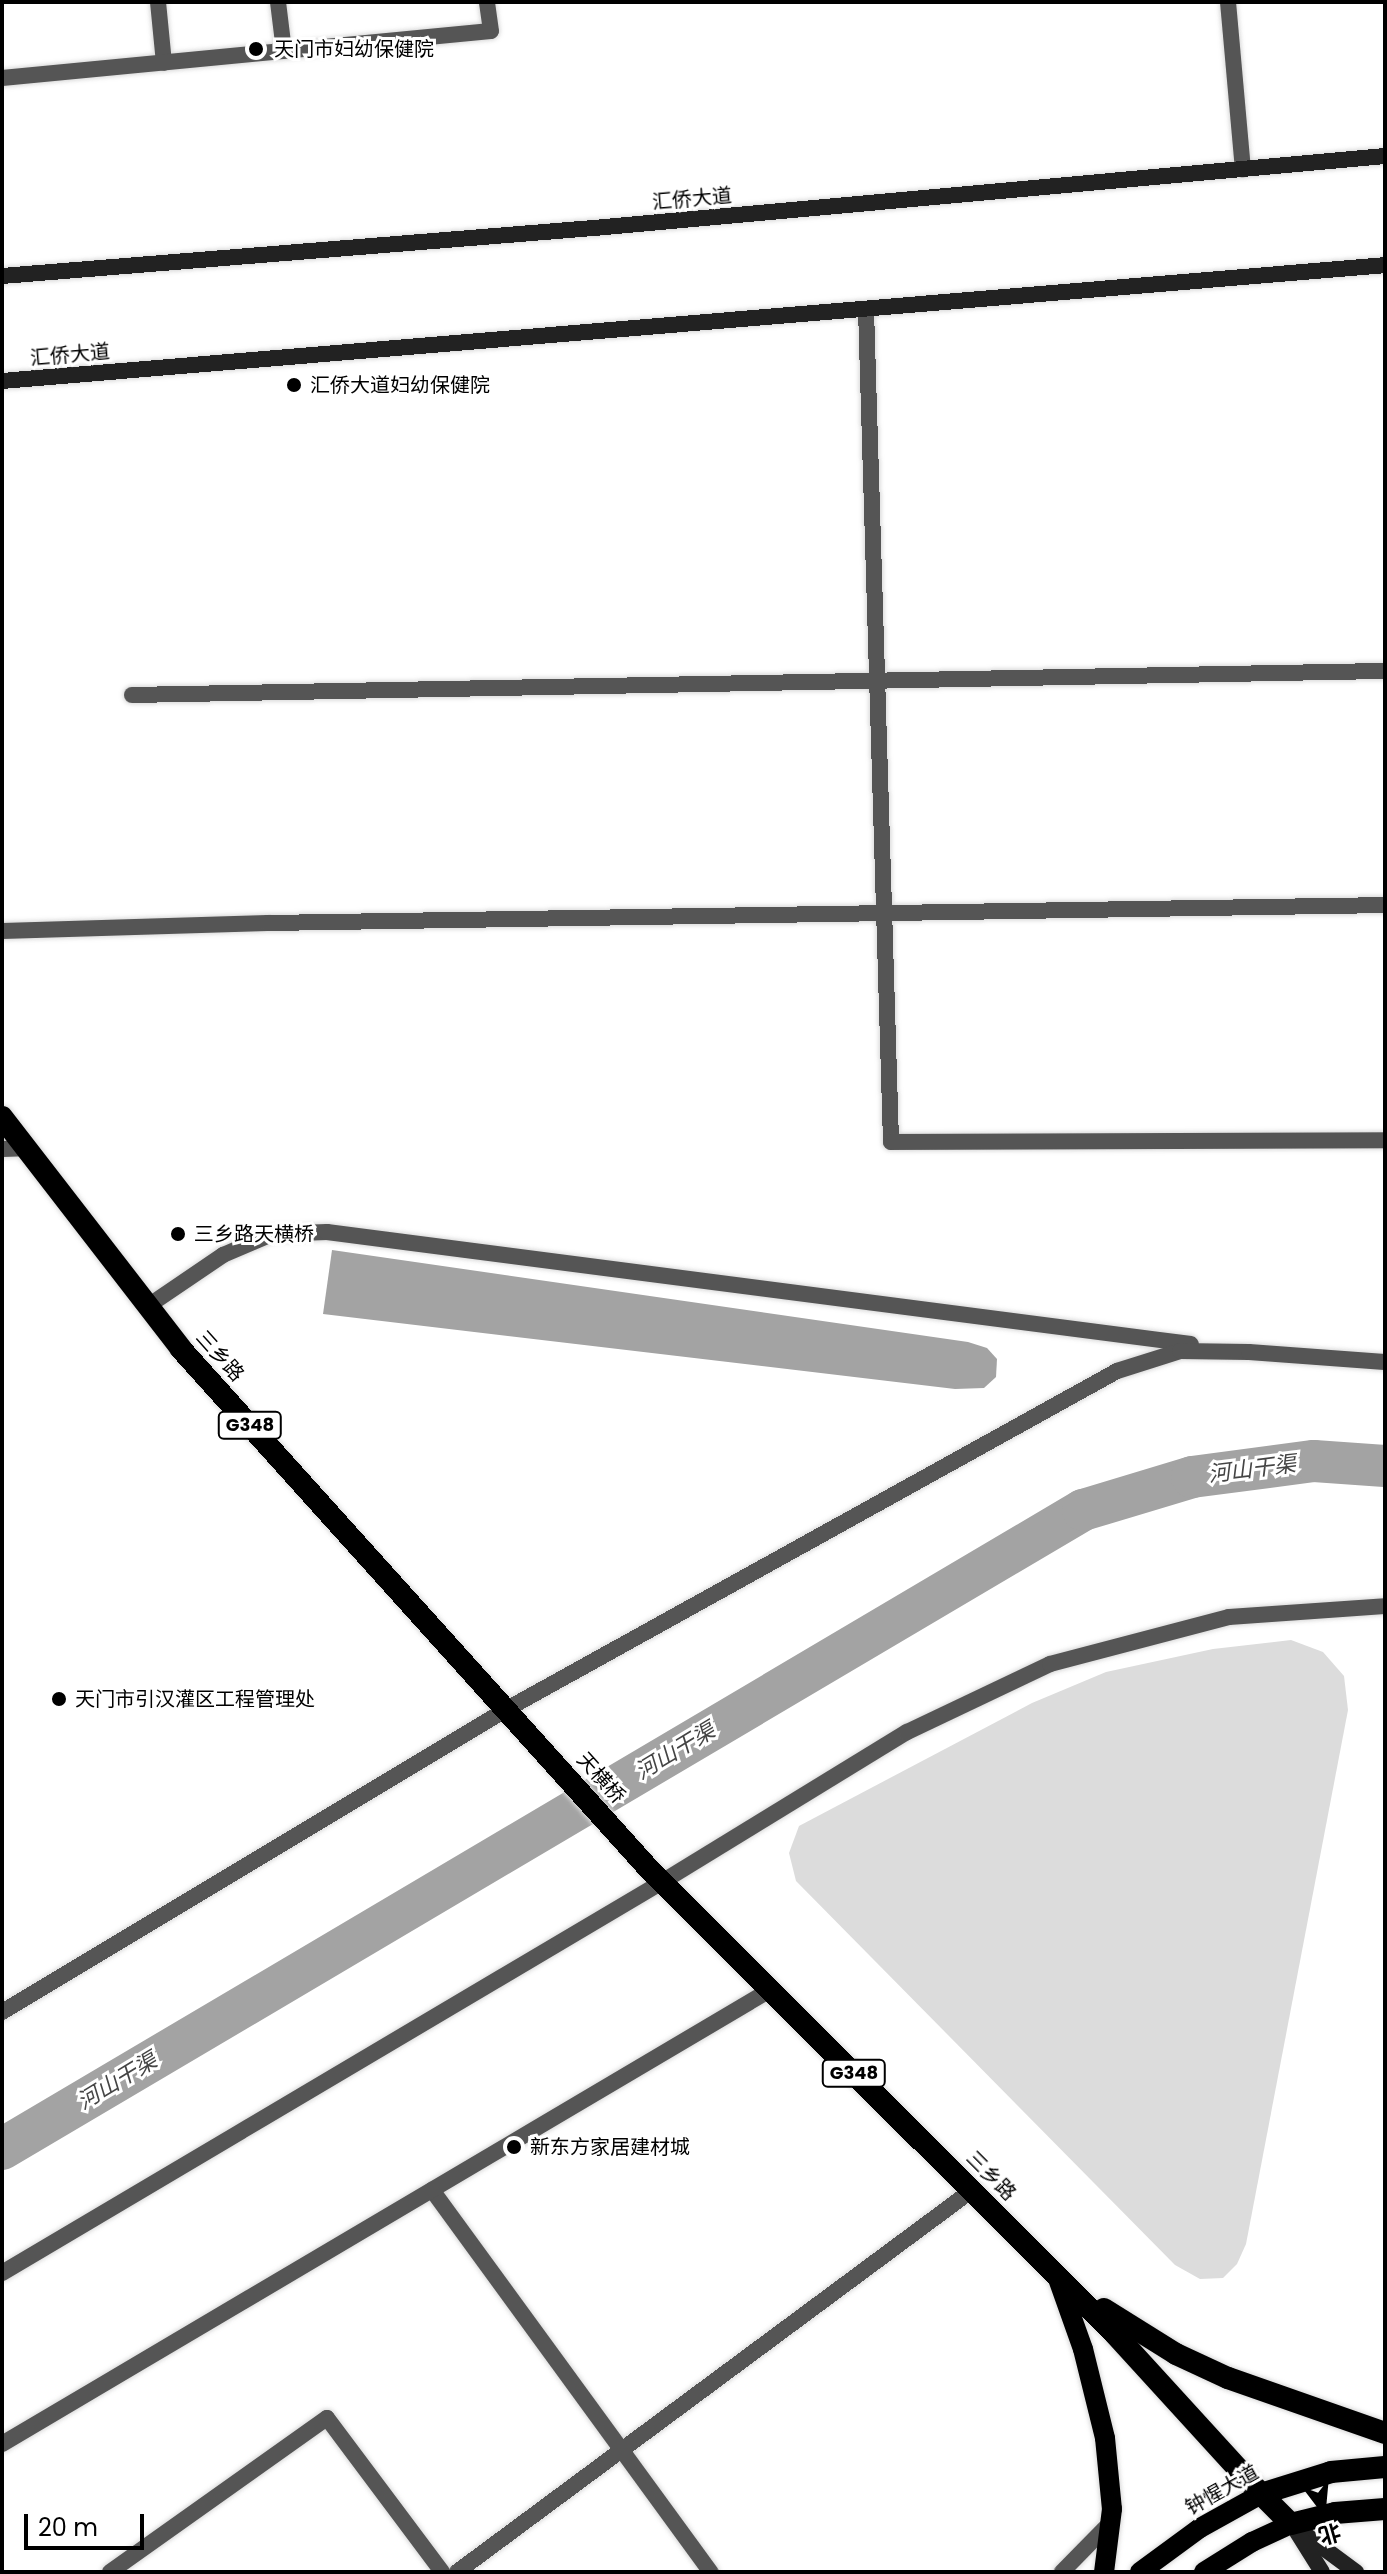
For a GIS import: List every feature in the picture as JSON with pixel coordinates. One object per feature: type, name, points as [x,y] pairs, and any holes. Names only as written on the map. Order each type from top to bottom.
[{"type":"highway","name":"三乡路","points":[[2,1117],[181,1349],[511,1714]]},
{"type":"highway","name":"天横桥","points":[[511,1714],[656,1876]]},
{"type":"highway","name":"三乡路","points":[[656,1876],[1057,2276],[1291,2524]]},
{"type":"highway","points":[[1057,2276],[1176,2354],[1228,2378],[1385,2433]]},
{"type":"highway","name":"钟惺大道","points":[[1261,2494],[1292,2481],[1331,2472],[1385,2467]]},
{"type":"highway","points":[[1291,2524],[1335,2513],[1385,2509]]},
{"type":"main road","name":"汇侨大道","points":[[2,276],[594,228],[1385,156]]},
{"type":"main road","name":"汇侨大道","points":[[3,382],[1385,265]]},
{"type":"main road","points":[[1057,2276],[1098,2404],[1110,2474],[1111,2522],[1104,2572]]},
{"type":"main road","name":"钟惺大道","points":[[1140,2572],[1200,2528],[1261,2494]]},
{"type":"main road","points":[[1204,2572],[1252,2542],[1291,2524]]},
{"type":"main road","points":[[1291,2524],[1322,2572]]},
{"type":"main road","points":[[1291,2524],[1356,2572]]},
{"type":"street","points":[[158,2],[164,63]]},
{"type":"street","points":[[278,2],[284,51]]},
{"type":"street","points":[[2,78],[491,31],[487,2]]},
{"type":"street","points":[[1228,2],[1243,169]]},
{"type":"street","points":[[866,309],[891,1142],[1385,1140]]},
{"type":"street","points":[[132,695],[1385,671]]},
{"type":"street","points":[[2,931],[1385,905]]},
{"type":"street","points":[[2,1149],[25,1148]]},
{"type":"street","points":[[148,1306],[223,1255],[272,1234],[327,1232],[1249,1352],[1385,1362]]},
{"type":"street","points":[[2,2012],[511,1714],[1117,1371],[1180,1351],[1249,1352]]},
{"type":"street","points":[[2,2273],[656,1876],[907,1732],[1050,1664],[1229,1617],[1385,1606]]},
{"type":"street","points":[[2,2444],[770,1990]]},
{"type":"street","points":[[432,2190],[711,2572]]},
{"type":"street","points":[[457,2572],[971,2191]]},
{"type":"street","points":[[110,2572],[327,2418],[442,2572]]},
{"type":"street","points":[[1062,2572],[1111,2522]]},
{"type":"shaded area","points":[[332,1250],[968,1342],[987,1348],[997,1359],[996,1377],[984,1388],[955,1389],[323,1314]]},
{"type":"shaded area","points":[[1291,1640],[1323,1652],[1344,1676],[1348,1710],[1246,2244],[1237,2264],[1223,2278],[1200,2279],[1175,2265],[796,1881],[789,1853],[799,1826],[1032,1703],[1106,1672],[1213,1649]]},
{"type":"waterway","name":"河山干渠","points":[[2,2149],[1083,1510],[1192,1477],[1314,1461],[1385,1466]]},
{"type":"place","name":"天门市妇幼保健院","points":[[256,49]]},
{"type":"place","name":"汇侨大道妇幼保健院","points":[[294,385]]},
{"type":"place","name":"三乡路天横桥","points":[[178,1234]]},
{"type":"place","name":"天门市引汉灌区工程管理处","points":[[59,1699]]},
{"type":"place","name":"新东方家居建材城","points":[[514,2147]]}]
